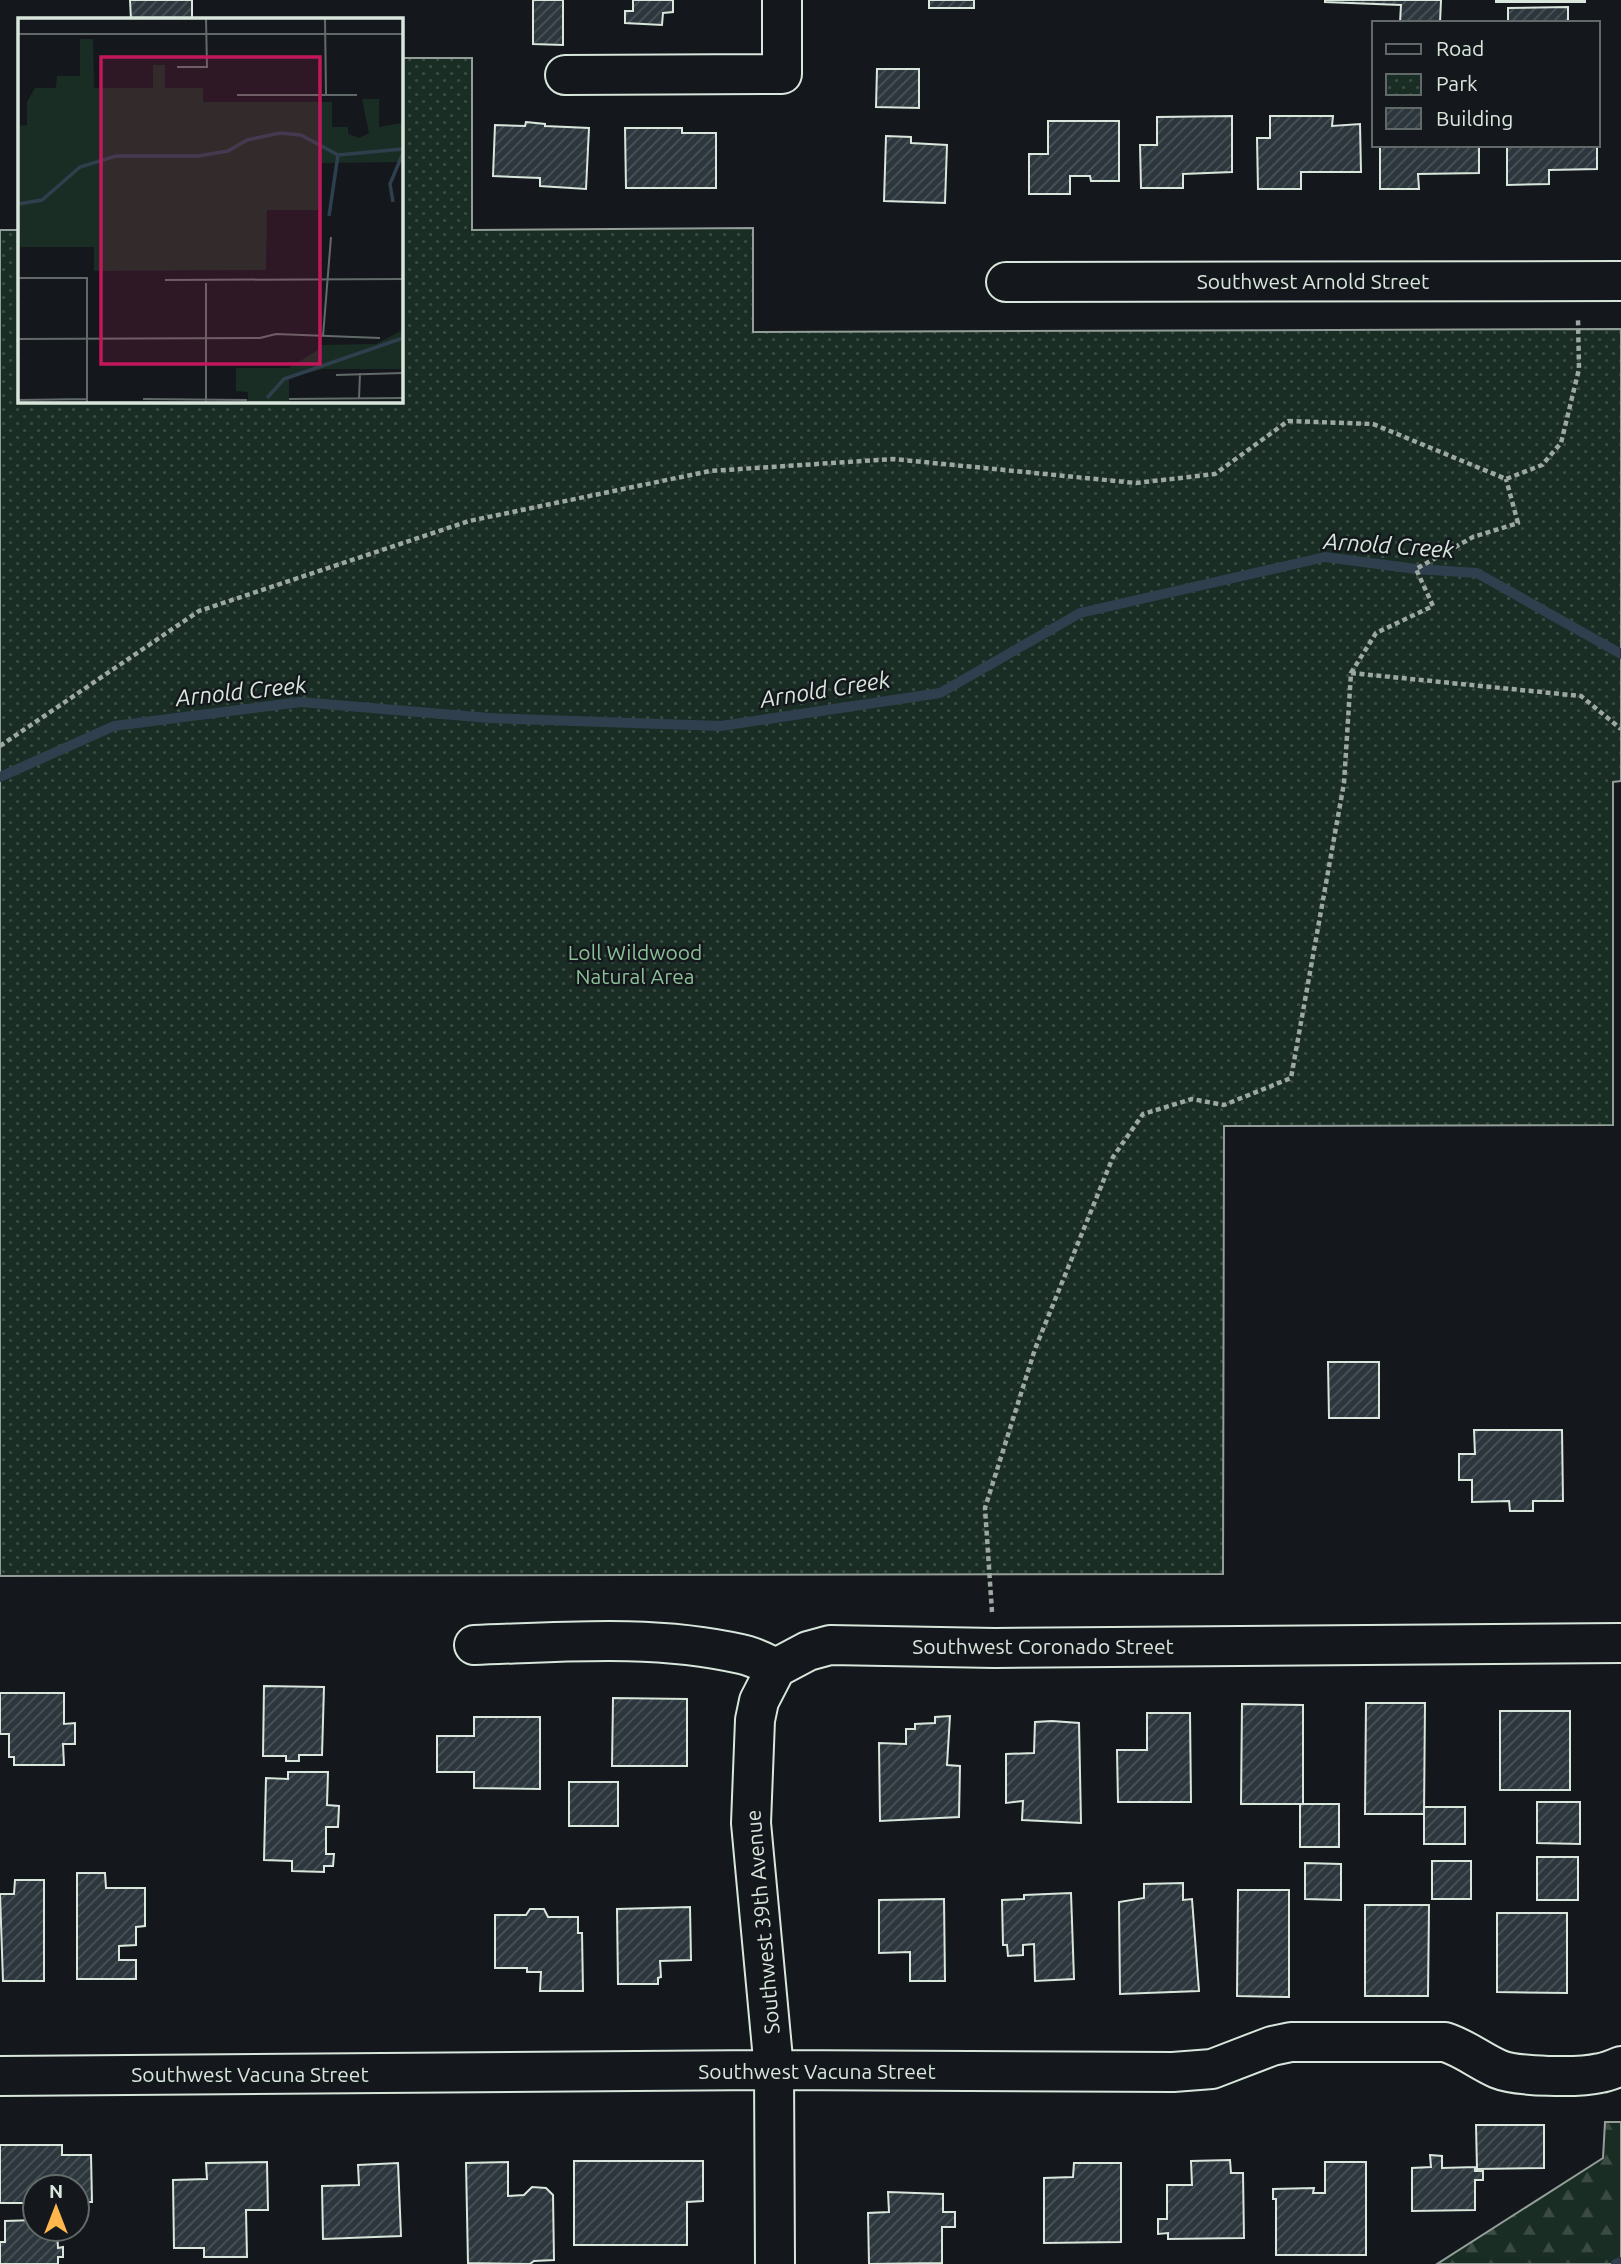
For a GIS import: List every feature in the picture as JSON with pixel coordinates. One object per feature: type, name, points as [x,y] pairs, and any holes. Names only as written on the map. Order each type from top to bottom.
[{"type":"street","points":[[565,75],[782,75],[782,0]]},
{"type":"street","name":"Southwest Arnold Street","points":[[1006,282],[1621,281]]},
{"type":"street","points":[[474,1644],[608,1641],[679,1644],[743,1654],[776,1668]]},
{"type":"street","name":"Southwest Coronado Street","points":[[776,1668],[808,1651],[830,1645],[995,1648],[1621,1643]]},
{"type":"street","name":"Southwest 39th Avenue","points":[[775,2264],[775,2070],[751,1823],[755,1720],[759,1701],[776,1668]]},
{"type":"street","name":"Southwest Vacuna Street","points":[[0,2076],[775,2070],[1173,2072],[1212,2069],[1272,2046],[1291,2042],[1445,2042],[1499,2070],[1512,2073],[1600,2073],[1621,2066]]},
{"type":"path","points":[[0,746],[199,611],[469,521],[710,471],[893,459],[1136,483],[1215,474],[1288,421],[1373,424],[1506,479],[1542,465],[1561,443],[1579,369],[1578,280]]},
{"type":"path","points":[[995,1648],[985,1507],[1035,1349],[1113,1157],[1143,1114],[1192,1099],[1224,1105],[1291,1078],[1343,783],[1351,673],[1376,634],[1433,606],[1416,569],[1473,537],[1518,523],[1506,479]]},
{"type":"path","points":[[1351,673],[1581,696],[1621,729]]},
{"type":"green space","name":"Loll Wildwood Natural Area","points":[[402,58],[472,58],[472,230],[753,228],[753,332],[1621,329],[1621,781],[1613,782],[1613,1125],[1224,1126],[1223,1574],[0,1576],[0,230],[18,230],[18,402],[402,402]]},
{"type":"green space","points":[[1605,2122],[1621,2122],[1621,2264],[1437,2264],[1603,2158]]},
{"type":"building","points":[[130,0],[192,0],[192,18],[131,18]]},
{"type":"building","points":[[533,0],[563,0],[563,45],[533,44]]},
{"type":"building","points":[[633,0],[673,0],[673,12],[663,13],[662,25],[625,23],[625,11],[633,11]]},
{"type":"building","points":[[929,0],[974,0],[974,8],[929,8]]},
{"type":"building","points":[[1441,0],[1440,21],[1400,21],[1401,5],[1325,2]]},
{"type":"building","points":[[1585,0],[1585,2],[1496,2]]},
{"type":"building","points":[[1568,7],[1568,21],[1508,21],[1508,8]]},
{"type":"building","points":[[877,69],[919,69],[919,108],[876,107]]},
{"type":"building","points":[[1232,116],[1232,172],[1183,174],[1183,188],[1141,188],[1140,145],[1157,145],[1157,117]]},
{"type":"building","points":[[1270,116],[1333,116],[1332,126],[1360,124],[1361,172],[1301,172],[1301,189],[1258,189],[1257,138],[1270,138]]},
{"type":"building","points":[[1048,121],[1119,121],[1119,181],[1091,181],[1090,176],[1070,176],[1070,194],[1029,194],[1029,154],[1048,154]]},
{"type":"building","points":[[526,122],[545,126],[589,128],[586,189],[540,186],[540,178],[493,176],[495,125],[525,126]]},
{"type":"building","points":[[625,128],[682,128],[682,133],[716,133],[716,188],[626,188]]},
{"type":"building","points":[[886,136],[911,137],[911,143],[947,145],[945,203],[884,201]]},
{"type":"building","points":[[1380,147],[1479,147],[1479,173],[1418,174],[1419,189],[1380,189]]},
{"type":"building","points":[[1507,147],[1597,147],[1597,169],[1549,170],[1549,184],[1507,185]]},
{"type":"building","points":[[1328,1362],[1379,1362],[1379,1418],[1329,1418]]},
{"type":"building","points":[[1474,1430],[1562,1430],[1563,1501],[1533,1501],[1533,1511],[1510,1511],[1509,1501],[1472,1502],[1472,1480],[1459,1480],[1459,1454],[1475,1454]]},
{"type":"building","points":[[264,1686],[324,1687],[322,1755],[299,1755],[299,1761],[286,1761],[286,1756],[263,1756]]},
{"type":"building","points":[[0,1693],[64,1693],[64,1724],[75,1723],[75,1744],[63,1744],[64,1765],[14,1765],[14,1757],[9,1757],[9,1734],[0,1734]]},
{"type":"building","points":[[613,1698],[687,1699],[687,1766],[612,1766]]},
{"type":"building","points":[[1366,1703],[1425,1703],[1424,1814],[1365,1814]]},
{"type":"building","points":[[1242,1704],[1303,1705],[1303,1804],[1241,1804]]},
{"type":"building","points":[[1500,1711],[1570,1711],[1570,1790],[1500,1790]]},
{"type":"building","points":[[1147,1713],[1190,1713],[1191,1802],[1118,1802],[1117,1750],[1147,1750]]},
{"type":"building","points":[[950,1716],[947,1765],[960,1766],[959,1817],[880,1821],[879,1743],[906,1744],[906,1729],[915,1729],[915,1724],[935,1723],[935,1717]]},
{"type":"building","points":[[474,1717],[540,1717],[540,1789],[474,1788],[474,1772],[437,1772],[437,1736],[474,1736]]},
{"type":"building","points":[[1035,1722],[1079,1723],[1081,1823],[1022,1820],[1023,1801],[1006,1803],[1006,1754],[1034,1753]]},
{"type":"building","points":[[288,1772],[328,1772],[327,1805],[339,1806],[338,1827],[326,1827],[326,1854],[334,1854],[333,1866],[324,1866],[324,1872],[292,1871],[292,1861],[264,1860],[266,1778],[288,1779]]},
{"type":"building","points":[[569,1782],[618,1782],[618,1826],[569,1826]]},
{"type":"building","points":[[1537,1802],[1580,1802],[1580,1844],[1537,1843]]},
{"type":"building","points":[[1300,1804],[1339,1804],[1339,1847],[1300,1847]]},
{"type":"building","points":[[1424,1807],[1465,1807],[1465,1844],[1424,1844]]},
{"type":"building","points":[[1537,1857],[1578,1857],[1578,1900],[1537,1900]]},
{"type":"building","points":[[1432,1861],[1471,1861],[1471,1899],[1432,1899]]},
{"type":"building","points":[[1305,1863],[1341,1864],[1341,1900],[1305,1899]]},
{"type":"building","points":[[77,1873],[105,1873],[106,1888],[145,1888],[145,1926],[136,1927],[136,1945],[119,1946],[119,1960],[136,1960],[136,1979],[77,1979]]},
{"type":"building","points":[[15,1880],[44,1880],[44,1981],[3,1981],[0,1894],[14,1894]]},
{"type":"building","points":[[1183,1883],[1183,1900],[1192,1899],[1199,1991],[1120,1994],[1119,1902],[1144,1898],[1144,1884]]},
{"type":"building","points":[[1238,1890],[1289,1890],[1289,1997],[1237,1996]]},
{"type":"building","points":[[1071,1893],[1074,1979],[1035,1981],[1034,1944],[1023,1945],[1023,1955],[1008,1956],[1007,1945],[1003,1945],[1002,1900],[1024,1899],[1024,1895]]},
{"type":"building","points":[[944,1899],[945,1981],[910,1981],[910,1952],[879,1953],[879,1900]]},
{"type":"building","points":[[1365,1905],[1429,1905],[1428,1996],[1365,1996]]},
{"type":"building","points":[[690,1907],[691,1960],[660,1961],[661,1977],[658,1978],[658,1984],[618,1984],[617,1909]]},
{"type":"building","points":[[530,1909],[544,1909],[548,1917],[578,1917],[578,1933],[582,1933],[583,1991],[540,1991],[541,1972],[527,1972],[527,1968],[495,1968],[495,1915],[526,1915]]},
{"type":"building","points":[[1497,1913],[1567,1913],[1567,1993],[1497,1992]]},
{"type":"building","points":[[1476,2125],[1544,2125],[1544,2168],[1477,2169]]},
{"type":"building","points":[[0,2145],[62,2145],[62,2155],[91,2155],[92,2202],[91,2173],[21,2173],[21,2203],[0,2203]]},
{"type":"building","points":[[1430,2155],[1442,2156],[1442,2168],[1475,2167],[1475,2171],[1483,2171],[1483,2180],[1475,2180],[1475,2210],[1412,2211],[1412,2168],[1431,2167]]},
{"type":"building","points":[[1230,2160],[1231,2173],[1243,2173],[1244,2238],[1168,2239],[1168,2233],[1158,2234],[1158,2219],[1167,2219],[1167,2185],[1192,2185],[1191,2161]]},
{"type":"building","points":[[574,2161],[703,2161],[703,2201],[687,2202],[687,2245],[574,2245]]},
{"type":"building","points":[[267,2162],[268,2210],[246,2210],[247,2257],[204,2257],[204,2248],[174,2248],[173,2180],[207,2179],[206,2163]]},
{"type":"building","points":[[508,2162],[508,2196],[524,2195],[532,2187],[546,2188],[553,2195],[554,2260],[534,2261],[530,2264],[468,2263],[466,2163]]},
{"type":"building","points":[[1325,2162],[1366,2162],[1366,2255],[1276,2255],[1276,2199],[1273,2199],[1273,2189],[1314,2188],[1313,2193],[1325,2193]]},
{"type":"building","points":[[398,2163],[401,2236],[323,2239],[322,2186],[359,2185],[358,2165]]},
{"type":"building","points":[[1074,2163],[1121,2163],[1121,2242],[1044,2243],[1044,2178],[1073,2177]]},
{"type":"building","points":[[888,2192],[943,2194],[943,2212],[955,2212],[955,2227],[942,2227],[942,2263],[869,2264],[868,2213],[889,2212]]},
{"type":"building","points":[[21,2220],[21,2243],[58,2243],[58,2248],[63,2247],[63,2257],[58,2257],[58,2264],[0,2264],[0,2242],[5,2242],[5,2221]]},
{"type":"waterway","name":"Arnold Creek","points":[[0,777],[114,726],[301,702],[489,718],[721,726],[940,693],[1080,613],[1325,557],[1416,569],[1477,573],[1621,654]]},
{"type":"waterway","points":[[1616,2264],[1621,2262]]}]
